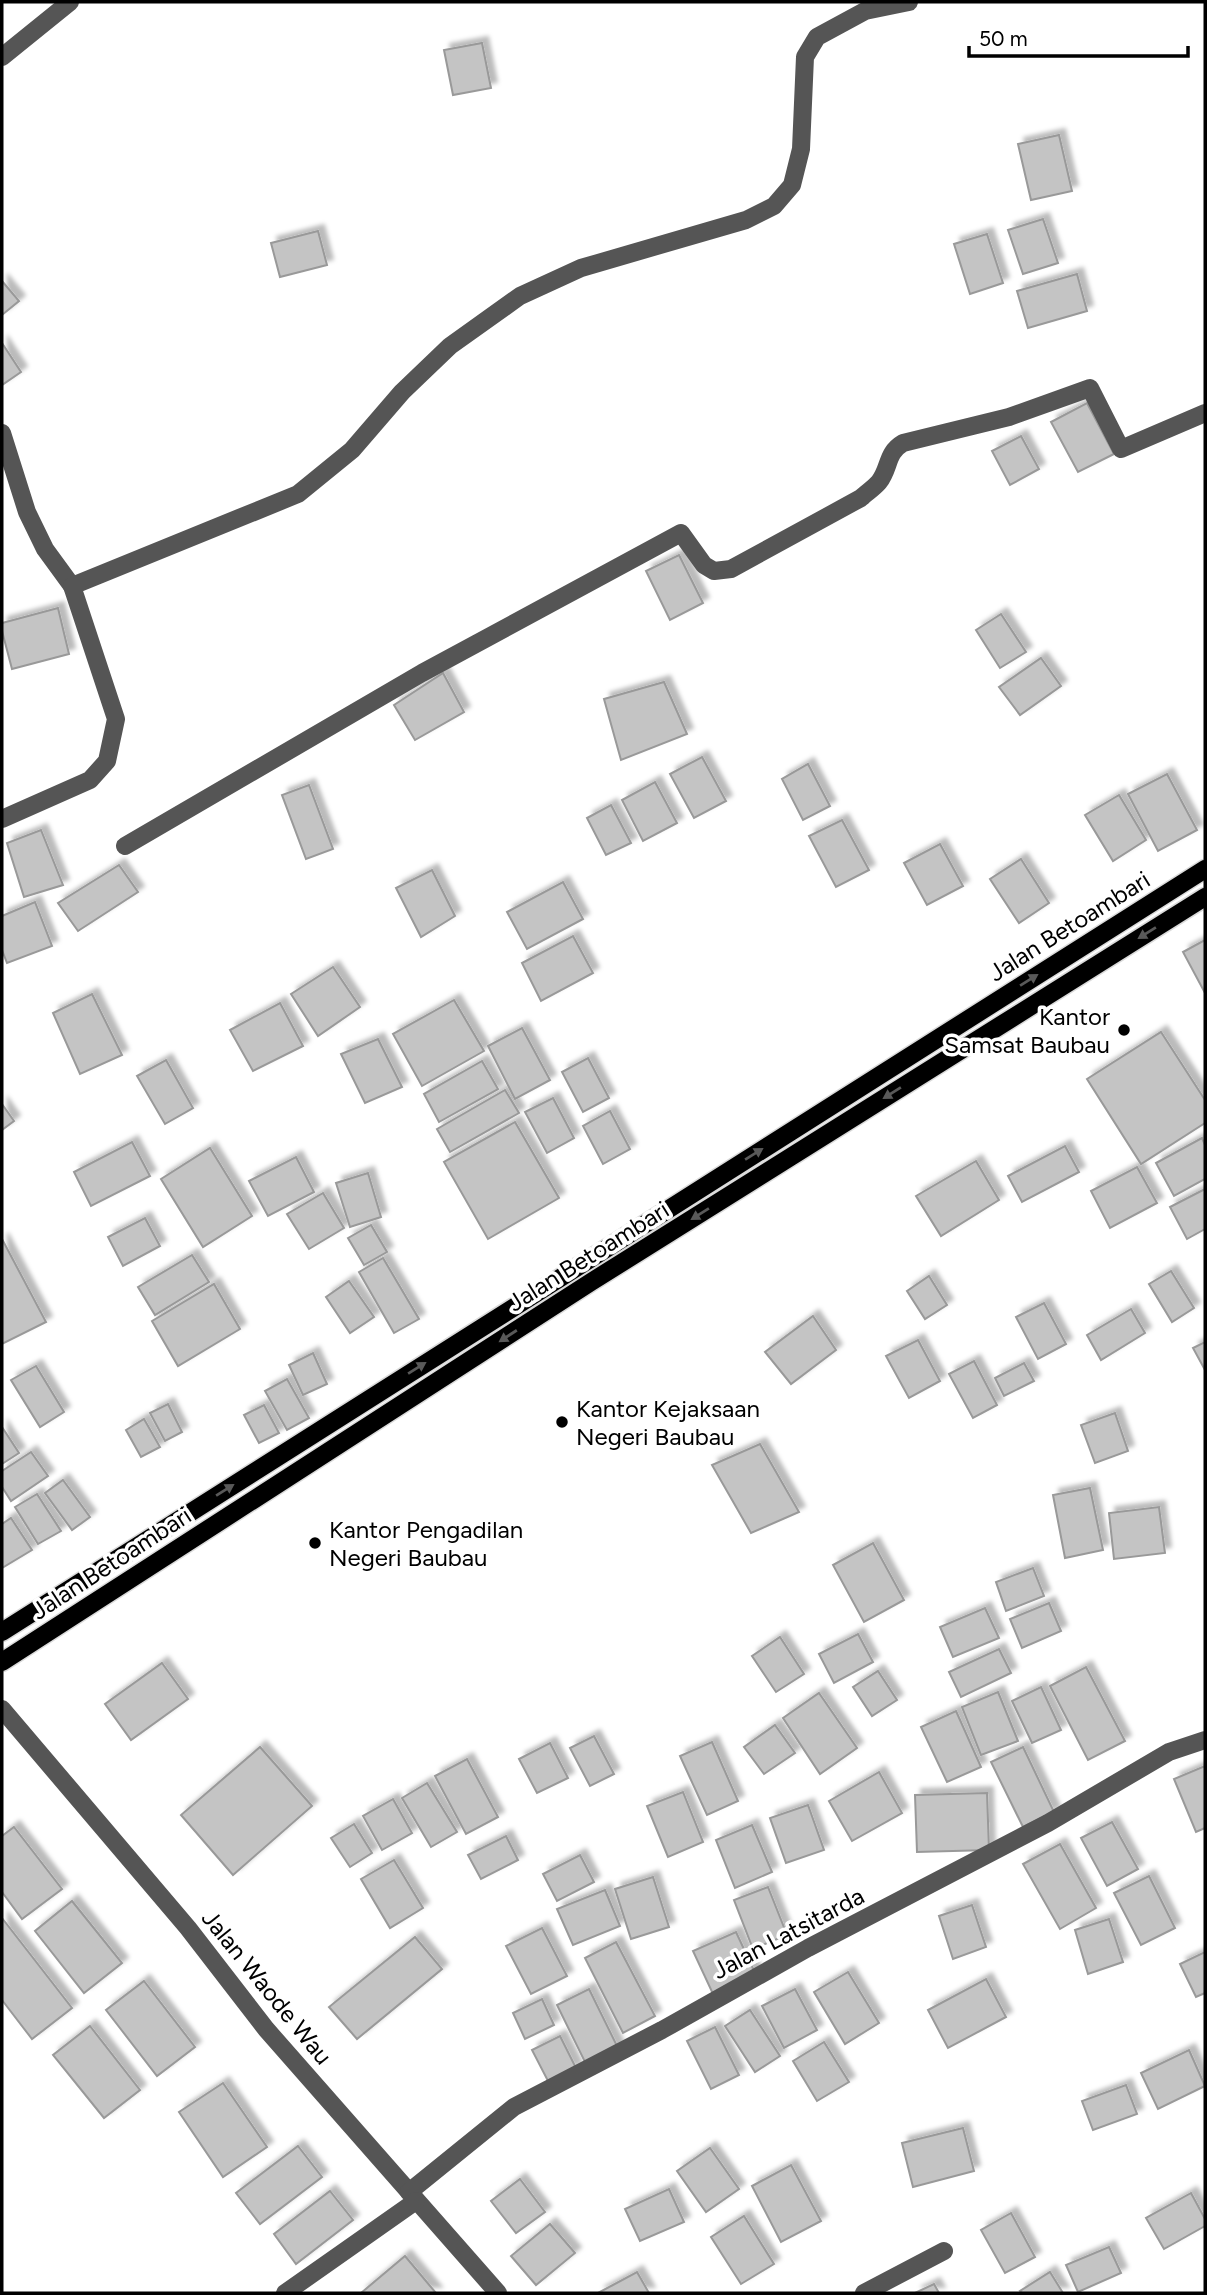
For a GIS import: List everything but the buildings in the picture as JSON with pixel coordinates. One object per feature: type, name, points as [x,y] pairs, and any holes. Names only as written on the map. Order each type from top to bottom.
[{"type":"main road","name":"Jalan Betoambari","points":[[2,1632],[1205,869]]},
{"type":"main road","name":"Jalan Betoambari","points":[[2,1662],[592,1282],[1205,897]]},
{"type":"main road","points":[[923,1048],[935,1066]]},
{"type":"street","points":[[2,57],[70,2]]},
{"type":"street","points":[[72,586],[298,494],[352,450],[402,392],[450,346],[520,296],[581,268],[746,220],[774,206],[792,185],[802,149],[805,57],[817,37],[864,11],[909,2]]},
{"type":"street","points":[[125,846],[422,673],[681,533],[704,565],[714,571],[731,569],[861,498],[878,483],[890,455],[903,443],[1009,417],[1090,388],[1121,449],[1205,413]]},
{"type":"street","points":[[2,433],[27,512],[45,549],[72,586],[116,719],[107,761],[90,780],[2,819]]},
{"type":"street","name":"Jalan Waode Wau","points":[[2,1709],[188,1928],[266,2029],[498,2293]]},
{"type":"street","name":"Jalan Latsitarda","points":[[285,2293],[412,2197],[514,2107],[662,2030],[808,1948],[1048,1824],[1169,1752],[1205,1740]]},
{"type":"street","points":[[864,2293],[944,2251]]},
{"type":"place","name":"Kantor Samsat Baubau","points":[[1124,1030]]},
{"type":"place","name":"Kantor Kejaksaan Negeri Baubau","points":[[562,1422]]},
{"type":"place","name":"Kantor Pengadilan Negeri Baubau","points":[[315,1543]]}]
